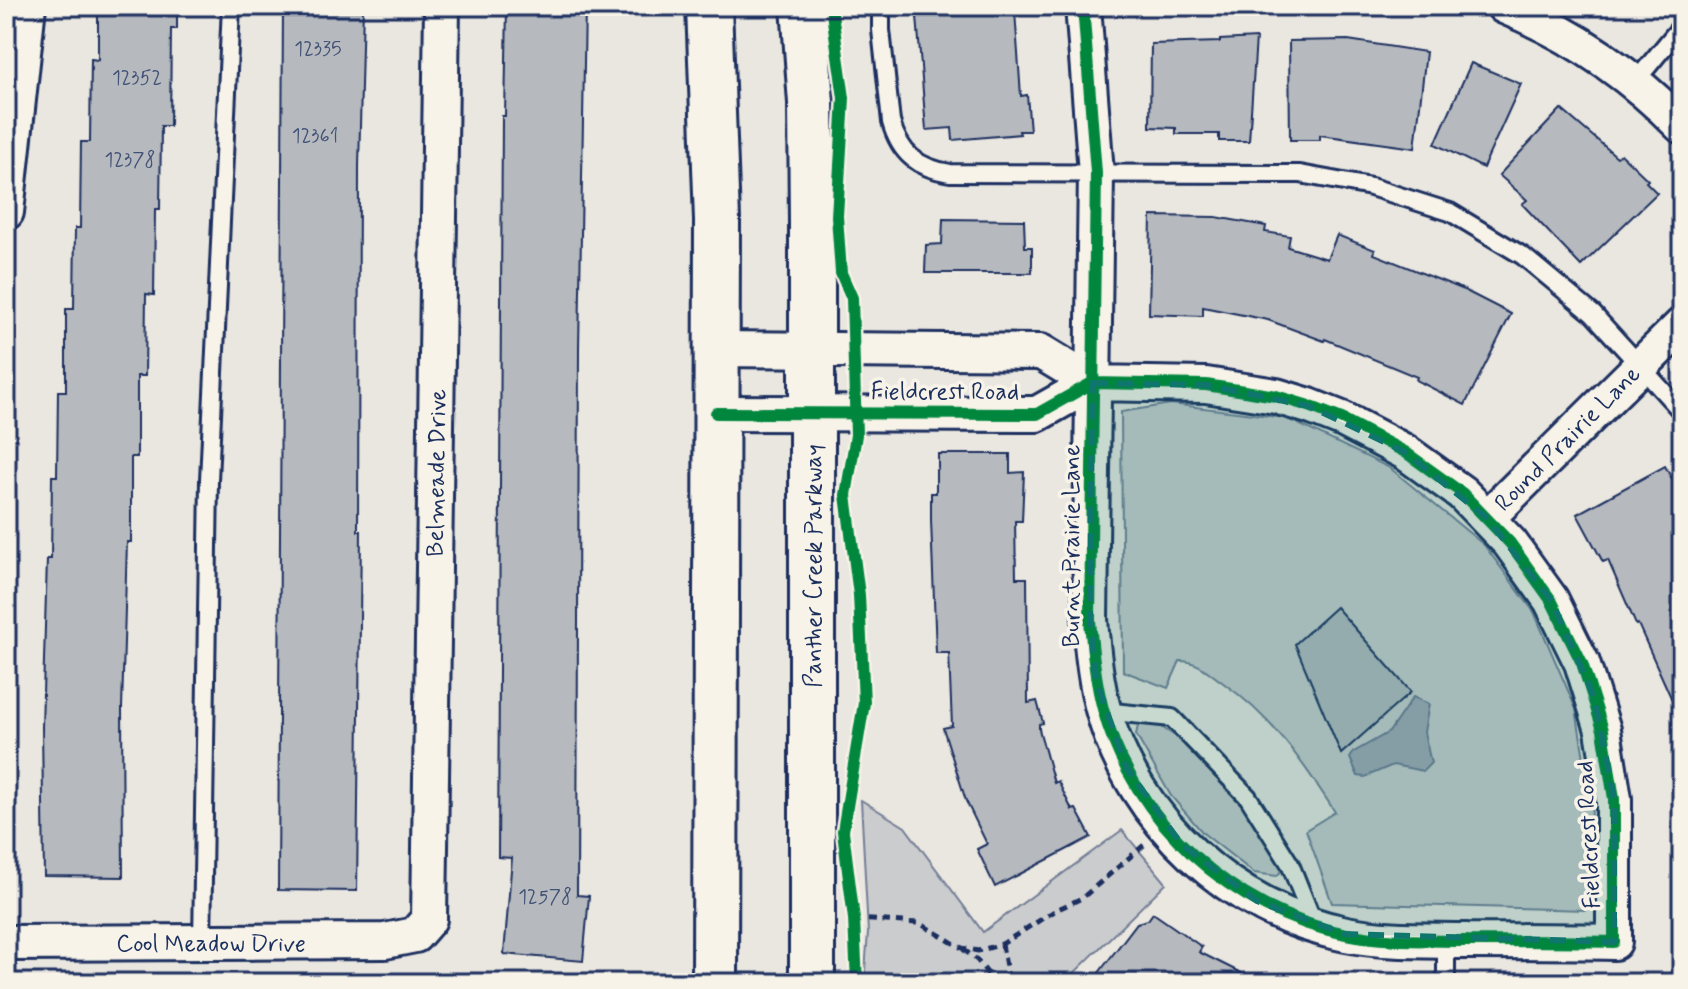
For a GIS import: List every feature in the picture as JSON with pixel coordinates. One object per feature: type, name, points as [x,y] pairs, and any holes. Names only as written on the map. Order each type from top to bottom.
[{"type":"main road","points":[[709,6],[716,172],[715,983]]},
{"type":"main road","name":"Panther Creek Parkway","points":[[804,6],[811,103],[814,413],[812,983]]},
{"type":"street","points":[[6,212],[28,6]]},
{"type":"street","name":"Belmeade Drive","points":[[415,935],[429,919],[430,895],[442,6]]},
{"type":"street","name":"Burnt Prairie Lane","points":[[1083,6],[1096,173],[1090,619],[1103,711],[1127,769],[1161,821],[1205,866],[1230,885],[1271,908],[1314,925],[1376,938],[1614,942]]},
{"type":"street","points":[[1504,6],[1573,38],[1635,82],[1682,126]]},
{"type":"street","name":"Round Prairie Lane","points":[[1487,518],[1682,325]]},
{"type":"street","name":"Fieldcrest Road","points":[[716,349],[1041,352],[1092,383],[1206,385],[1276,396],[1353,424],[1405,452],[1462,493],[1532,571],[1551,600],[1582,663],[1605,741],[1614,799],[1614,942]]},
{"type":"street","name":"Fieldcrest Road","points":[[716,413],[1037,414],[1092,383]]},
{"type":"street","name":"Cool Meadow Drive","points":[[6,943],[385,941],[415,935]]},
{"type":"lane","points":[[202,944],[209,480],[231,6]]},
{"type":"lane","points":[[881,6],[891,122],[895,135],[912,160],[930,170],[950,173],[1300,174],[1371,187],[1450,212],[1523,256],[1593,314],[1682,412]]},
{"type":"lane","points":[[1635,82],[1682,25]]},
{"type":"lane","points":[[1103,711],[1172,718],[1248,797],[1290,864],[1314,925]]},
{"type":"lane","points":[[1446,941],[1446,983]]},
{"type":"path","points":[[962,948],[978,951],[1002,944],[1056,910],[1082,898],[1140,850],[1161,821]]},
{"type":"path","points":[[852,904],[854,925],[919,923],[962,948],[977,960],[995,983]]},
{"type":"path","points":[[1002,944],[1009,983]]},
{"type":"highlighted area","points":[[1092,383],[1206,385],[1309,406],[1405,452],[1487,518],[1551,600],[1594,696],[1614,799],[1614,942],[1344,934],[1257,901],[1182,845],[1127,769],[1096,681],[1090,619]]},
{"type":"shaded area","points":[[1171,404],[1286,418],[1390,468],[1484,545],[1534,612],[1576,709],[1592,808],[1586,910],[1332,903],[1306,830],[1335,812],[1298,758],[1257,710],[1192,663],[1180,661],[1168,688],[1123,671],[1121,412]]},
{"type":"shaded area","points":[[1413,697],[1429,704],[1424,732],[1431,763],[1423,771],[1393,765],[1365,777],[1358,776],[1350,758],[1354,752],[1389,732]]},
{"type":"shaded area","points":[[1155,723],[1198,753],[1232,785],[1272,845],[1283,869],[1277,876],[1254,873],[1203,833],[1171,796],[1136,735],[1138,725]]},
{"type":"shaded area","points":[[861,800],[905,827],[983,932],[1122,830],[1166,883],[1064,983],[864,983],[868,933]]},
{"type":"building","points":[[98,6],[177,6],[177,29],[171,29],[170,126],[161,126],[160,209],[155,209],[154,295],[146,294],[145,376],[137,376],[137,457],[131,457],[131,542],[127,542],[122,708],[123,877],[44,876],[42,727],[52,476],[57,476],[58,391],[66,391],[66,309],[74,309],[75,228],[80,228],[81,142],[90,142],[91,59],[98,60]]},
{"type":"building","points":[[283,6],[363,6],[359,166],[358,531],[361,531],[357,891],[278,890]]},
{"type":"building","points":[[507,6],[585,6],[579,348],[577,895],[589,896],[583,961],[504,954],[512,858],[498,857],[502,116],[505,116]]},
{"type":"building","points":[[1015,11],[1021,96],[1027,95],[1030,131],[953,140],[952,128],[926,130],[917,16]]},
{"type":"building","points":[[1256,38],[1249,141],[1219,141],[1219,134],[1176,134],[1176,128],[1150,127],[1151,44]]},
{"type":"building","points":[[1348,40],[1426,52],[1415,148],[1320,135],[1320,140],[1290,140],[1289,41]]},
{"type":"building","points":[[1471,63],[1521,84],[1483,168],[1435,144]]},
{"type":"building","points":[[1561,109],[1617,157],[1621,154],[1657,193],[1581,266],[1522,204],[1527,200],[1499,175]]},
{"type":"building","points":[[1151,216],[1216,217],[1266,226],[1265,232],[1290,236],[1288,247],[1327,259],[1337,235],[1375,250],[1374,254],[1462,289],[1511,314],[1465,405],[1416,380],[1417,377],[1325,339],[1268,320],[1203,307],[1203,316],[1149,314]]},
{"type":"building","points":[[943,219],[1024,220],[1025,247],[1032,247],[1032,273],[925,273],[926,245],[942,244]]},
{"type":"building","points":[[938,454],[1010,454],[1010,473],[1024,472],[1022,521],[1015,521],[1016,578],[1027,578],[1028,703],[1037,701],[1043,723],[1039,724],[1039,729],[1054,783],[1058,781],[1072,810],[1076,809],[1091,837],[995,887],[977,849],[987,844],[966,801],[943,728],[952,726],[949,653],[936,653],[931,493],[936,493]]},
{"type":"building","points":[[1665,466],[1682,497],[1682,722],[1608,560],[1603,562],[1577,514]]},
{"type":"building","points":[[1336,607],[1411,692],[1341,754],[1295,644]]},
{"type":"building","points":[[1153,913],[1202,947],[1199,952],[1261,983],[1109,983],[1098,974],[1137,923],[1148,920]]},
{"type":"cycle path","points":[[831,6],[844,98],[837,216],[841,273],[852,298],[856,435],[846,495],[859,595],[864,703],[843,831],[854,919],[857,983]]},
{"type":"cycle path","points":[[716,413],[1037,414],[1092,383],[1206,385],[1276,396],[1309,406],[1342,419],[1405,452],[1462,493],[1510,543],[1551,600],[1582,663],[1603,730],[1614,799],[1614,942],[1391,939],[1361,937],[1304,923],[1227,883],[1193,855],[1163,824],[1138,788],[1117,750],[1103,709],[1094,664],[1090,619],[1096,173],[1083,6]]}]
